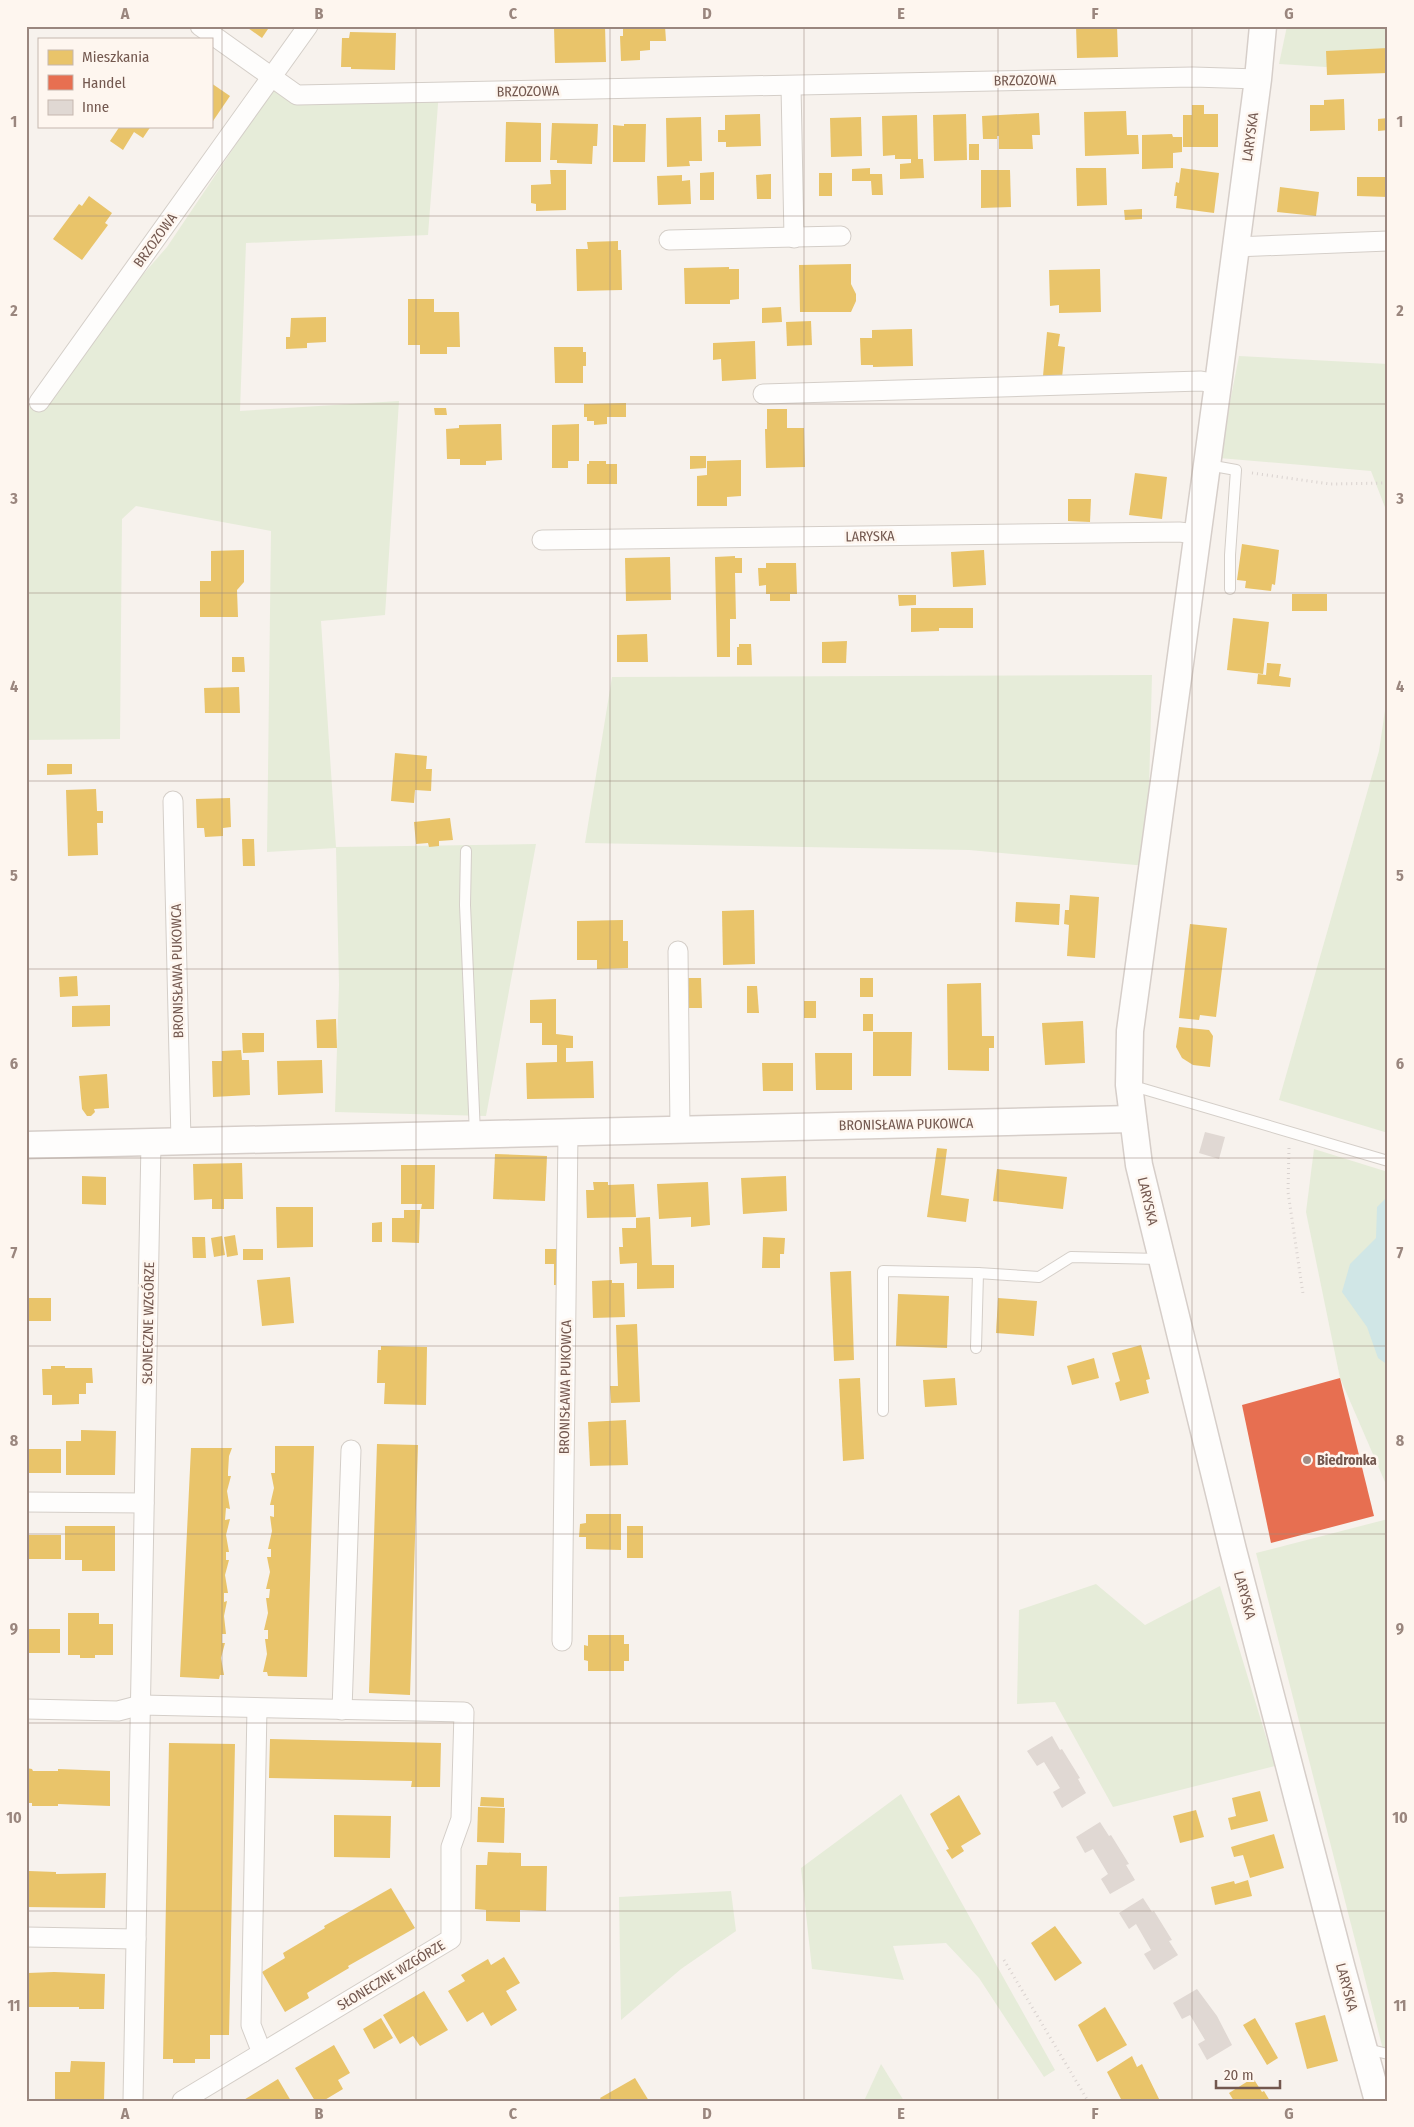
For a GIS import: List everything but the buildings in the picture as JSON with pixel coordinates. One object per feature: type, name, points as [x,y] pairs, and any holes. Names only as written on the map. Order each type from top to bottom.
[{"type":"street","name":"BRZOZOWA","points":[[200,26],[297,95],[1193,77],[1258,79]]},
{"type":"street","name":"BRZOZOWA","points":[[38,402],[308,26]]},
{"type":"street","name":"LARYSKA","points":[[1263,26],[1258,79],[1218,384],[1130,1031],[1129,1084],[1139,1165],[1161,1259],[1192,1375],[1233,1550],[1376,2051],[1378,2101]]},
{"type":"street","points":[[791,86],[794,238]]},
{"type":"street","points":[[669,240],[841,236]]},
{"type":"street","points":[[1235,248],[1388,241]]},
{"type":"street","points":[[763,394],[1201,381],[1218,384]]},
{"type":"street","name":"LARYSKA","points":[[542,540],[1179,532],[1197,534]]},
{"type":"street","name":"BRONISŁAWA PUKOWCA","points":[[173,801],[181,1141]]},
{"type":"street","points":[[678,951],[680,1129]]},
{"type":"street","name":"BRONISŁAWA PUKOWCA","points":[[26,1146],[1132,1119]]},
{"type":"street","name":"BRONISŁAWA PUKOWCA","points":[[562,1641],[568,1132]]},
{"type":"street","name":"SŁONECZNE WZGÓRZE","points":[[133,2101],[151,1142]]},
{"type":"street","points":[[342,1710],[351,1450]]},
{"type":"street","points":[[26,1502],[144,1503]]},
{"type":"street","name":"SŁONECZNE WZGÓRZE","points":[[26,1709],[118,1711],[141,1706],[464,1712],[461,1819],[451,1847],[451,1939],[189,2099]]},
{"type":"street","points":[[257,1708],[251,2025],[262,2053]]},
{"type":"street","points":[[26,1937],[136,1939]]},
{"type":"lane","points":[[1207,465],[1236,470],[1230,555],[1230,590]]},
{"type":"lane","points":[[466,851],[465,905],[475,1134]]},
{"type":"lane","points":[[1129,1084],[1388,1161]]},
{"type":"lane","points":[[883,1411],[883,1271],[978,1273],[1039,1277],[1071,1257],[1161,1259]]},
{"type":"lane","points":[[976,1348],[978,1273]]},
{"type":"path","points":[[1236,470],[1330,484],[1388,483]]},
{"type":"path","points":[[1289,1131],[1288,1192],[1303,1294]]},
{"type":"path","points":[[1004,1960],[1088,2101]]},
{"type":"green space","points":[[1287,26],[1388,26],[1388,71],[1279,64]]},
{"type":"green space","points":[[274,88],[439,91],[428,235],[246,243],[240,411],[399,401],[385,615],[321,621],[336,847],[536,844],[486,1116],[335,1112],[339,985],[336,848],[267,852],[271,531],[136,506],[122,519],[120,739],[26,740],[26,408],[167,247]]},
{"type":"green space","points":[[1239,356],[1388,364],[1388,515],[1371,471],[1219,458]]},
{"type":"green space","points":[[1152,675],[1147,866],[969,850],[585,843],[612,677]]},
{"type":"green space","points":[[1388,690],[1388,1133],[1279,1100],[1379,751]]},
{"type":"green space","points":[[1314,1149],[1388,1172],[1388,1489],[1340,1378],[1306,1212]]},
{"type":"green space","points":[[1388,1519],[1388,2069],[1256,1553]]},
{"type":"green space","points":[[1096,1584],[1145,1625],[1220,1586],[1275,1766],[1113,1807],[1055,1702],[1017,1704],[1019,1610]]},
{"type":"green space","points":[[901,1794],[1055,2070],[1044,2077],[979,1978],[946,1943],[893,1946],[904,1980],[812,1969],[801,1868]]},
{"type":"green space","points":[[731,1891],[736,1931],[681,1969],[621,2020],[619,1897]]},
{"type":"green space","points":[[881,2064],[904,2101],[864,2101]]},
{"type":"shaded area","points":[[1388,1196],[1388,1365],[1378,1358],[1367,1327],[1342,1292],[1350,1264],[1376,1238],[1377,1207]]},
{"type":"place","name":"Biedronka","points":[[1307,1460]]}]
